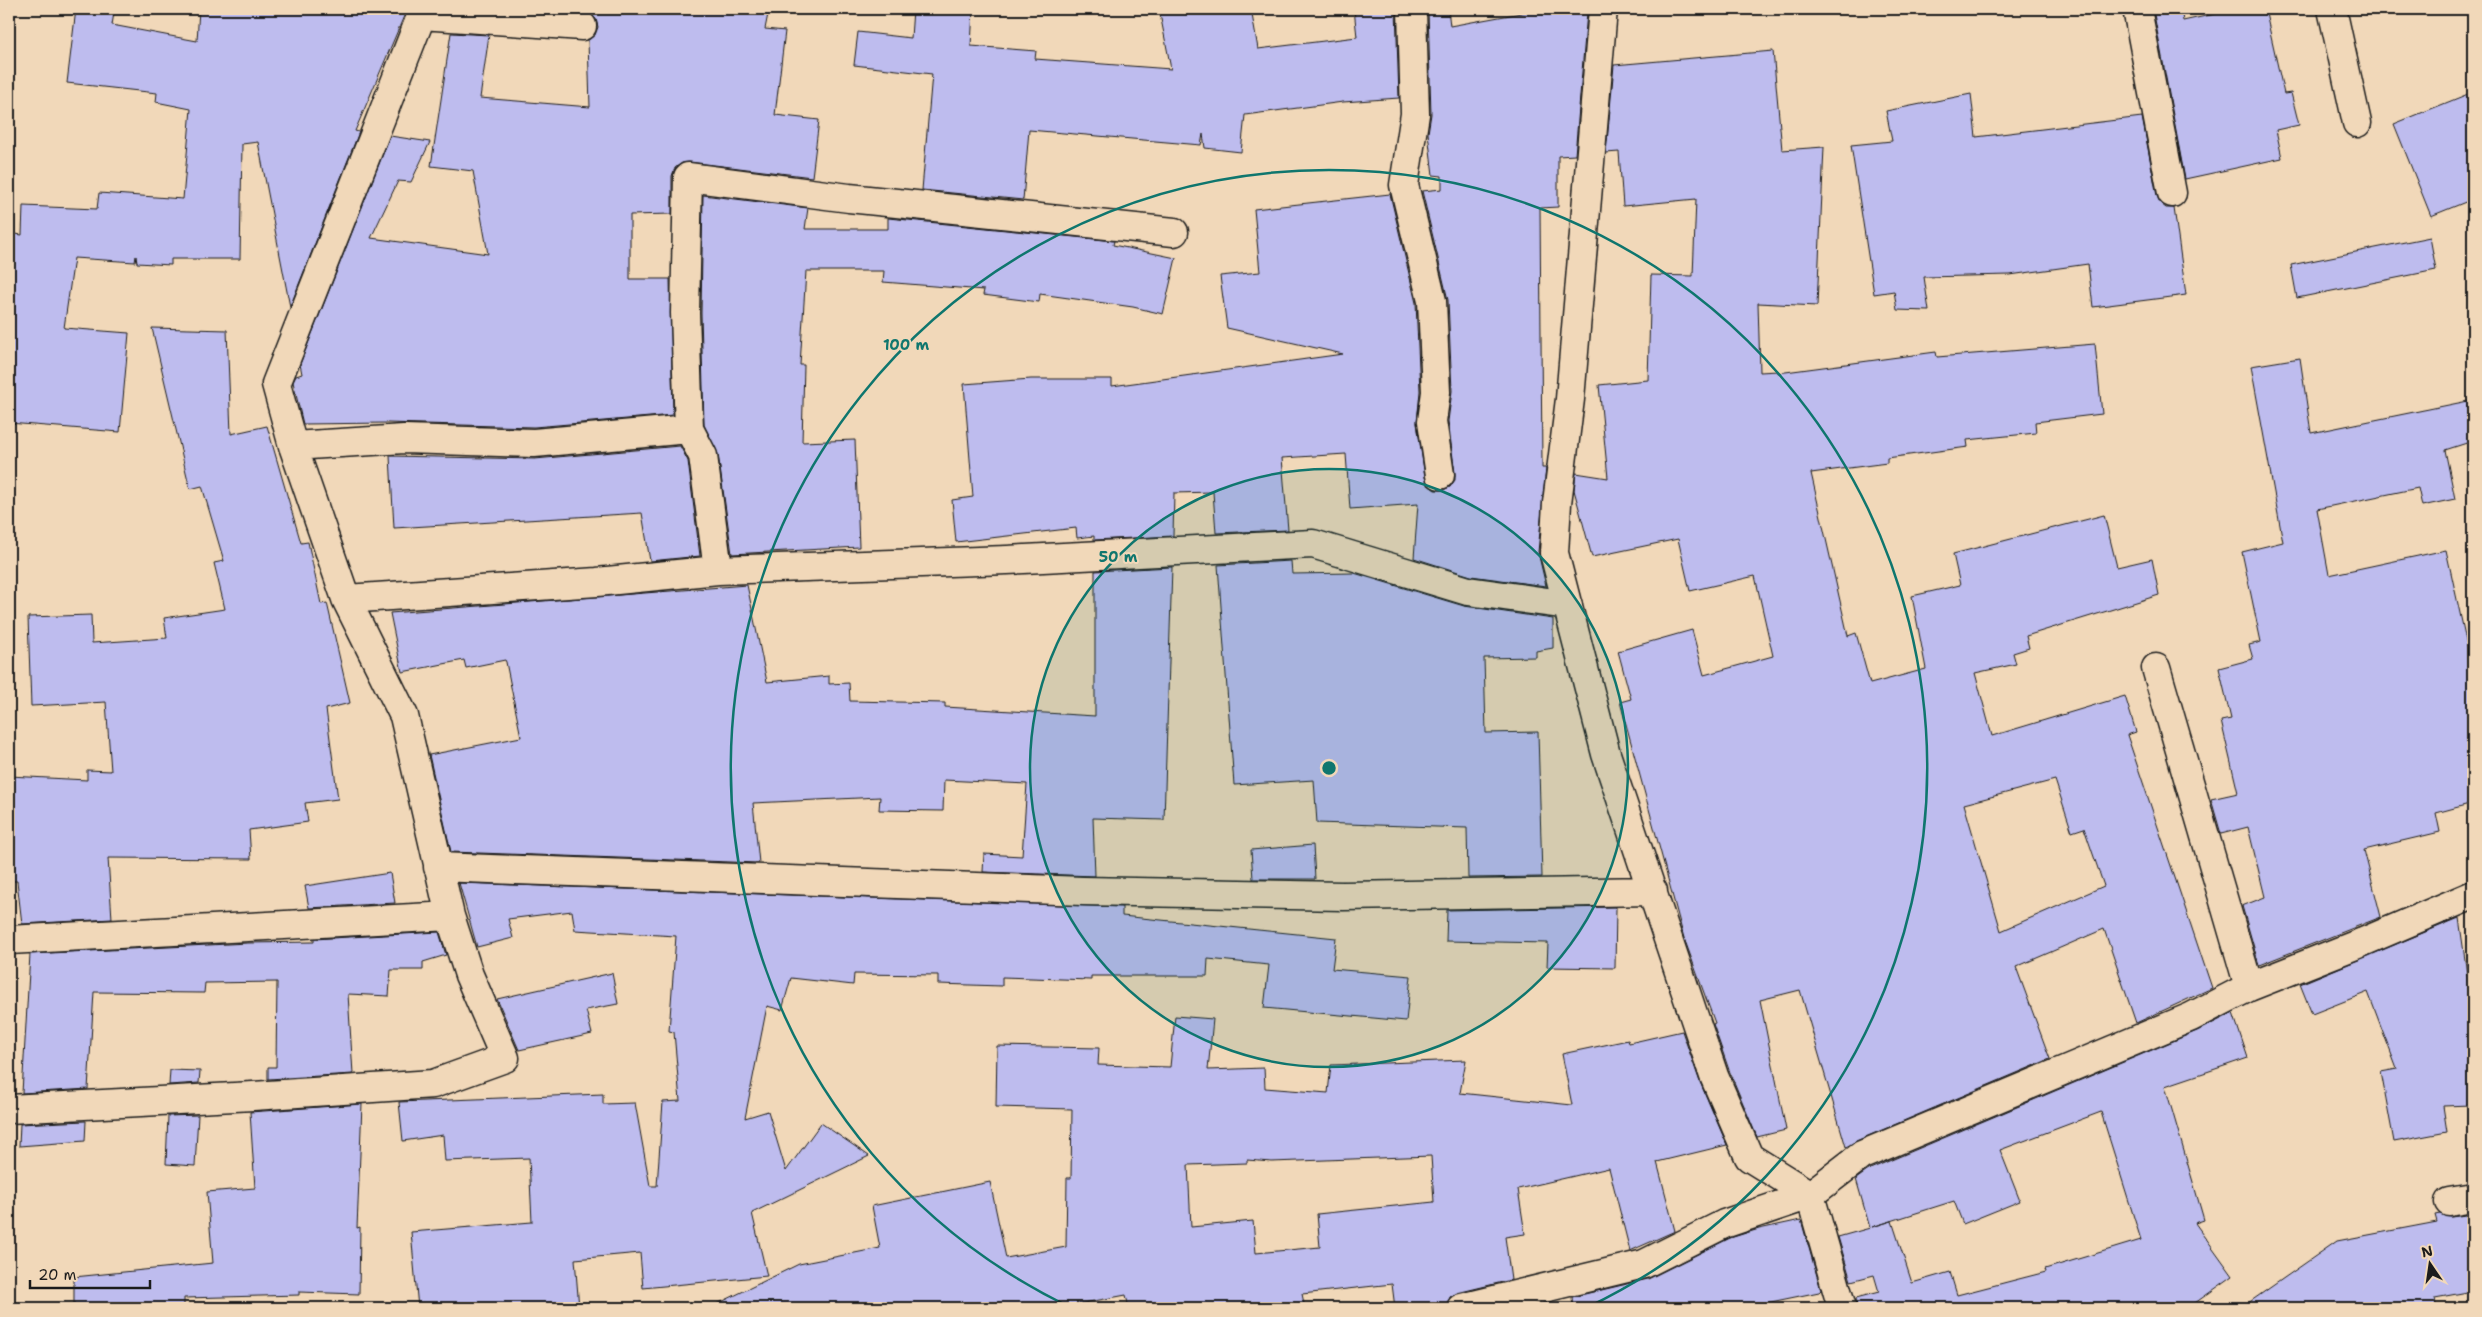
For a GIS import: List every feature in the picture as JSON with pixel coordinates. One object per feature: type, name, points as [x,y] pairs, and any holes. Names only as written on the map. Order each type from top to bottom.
[{"type":"street","points":[[1412,9],[1415,114],[1404,185],[1432,301],[1436,392],[1432,421],[1440,474]]},
{"type":"street","points":[[1603,9],[1570,399],[1557,503],[1554,553],[1606,754],[1714,1076],[1748,1157],[1810,1195],[1842,1308]]},
{"type":"street","points":[[2136,9],[2172,192]]},
{"type":"street","points":[[2332,9],[2357,123]]},
{"type":"street","points":[[9,1108],[253,1096],[434,1084],[505,1058],[469,975],[450,916],[404,716],[346,599],[293,446],[276,384],[422,12],[582,26]]},
{"type":"street","points":[[718,570],[703,456],[689,429],[685,313],[688,177],[849,198],[1174,232]]},
{"type":"street","points":[[293,446],[404,439],[534,443],[689,429]]},
{"type":"street","points":[[346,599],[597,582],[718,570],[1006,560],[1313,544],[1468,592],[1568,605]]},
{"type":"street","points":[[2156,668],[2249,987]]},
{"type":"street","points":[[438,867],[1084,891],[1343,896],[1653,891]]},
{"type":"street","points":[[1461,1308],[1644,1264],[1724,1224],[1810,1195],[1862,1155],[2191,1017],[2249,987],[2364,942],[2473,895]]},
{"type":"street","points":[[9,940],[450,916]]},
{"type":"building","points":[[76,9],[114,13],[112,25],[197,41],[199,9],[407,9],[355,131],[359,132],[290,307],[258,142],[242,144],[240,259],[171,259],[171,265],[137,263],[136,256],[135,262],[74,258],[64,328],[129,333],[120,432],[9,423],[9,233],[22,235],[23,206],[97,209],[99,193],[183,199],[191,109],[156,102],[157,93],[67,83]]},
{"type":"building","points":[[587,9],[769,9],[765,29],[785,31],[775,115],[819,120],[812,177],[690,162],[682,163],[675,168],[672,176],[672,214],[630,215],[630,279],[670,279],[673,415],[534,427],[388,423],[303,424],[293,382],[296,376],[302,374],[300,364],[390,136],[430,142],[411,182],[398,181],[371,238],[488,254],[473,171],[431,166],[451,33],[489,35],[480,98],[590,107],[588,40],[595,35],[598,27],[596,19],[587,12]]},
{"type":"building","points":[[913,9],[973,9],[971,46],[1036,51],[1035,59],[1171,69],[1159,9],[1251,9],[1258,49],[1357,37],[1354,9],[1396,9],[1399,98],[1343,102],[1245,115],[1241,152],[1205,148],[1203,134],[1201,145],[1029,130],[1023,200],[922,190],[932,74],[854,65],[858,32],[911,38]]},
{"type":"building","points":[[1428,9],[1448,9],[1450,26],[1532,11],[1587,12],[1575,155],[1558,156],[1558,207],[1540,208],[1542,468],[1546,468],[1538,552],[1546,586],[1471,576],[1414,558],[1418,504],[1350,509],[1346,454],[1282,458],[1288,530],[1216,533],[1213,492],[1174,493],[1173,536],[1094,540],[1094,536],[1077,538],[1076,528],[956,542],[952,500],[973,497],[964,384],[1031,379],[1112,379],[1112,386],[1343,354],[1227,328],[1220,276],[1260,272],[1254,209],[1390,194],[1416,303],[1420,391],[1417,423],[1425,477],[1428,485],[1435,490],[1443,490],[1450,487],[1455,480],[1455,473],[1448,421],[1452,391],[1448,300],[1422,191],[1442,189],[1442,176],[1433,175],[1428,133],[1431,114]]},
{"type":"building","points":[[2153,9],[2181,9],[2183,21],[2238,9],[2265,9],[2284,94],[2291,93],[2299,125],[2276,130],[2282,158],[2185,179]]},
{"type":"building","points":[[1773,51],[1782,150],[1824,147],[1817,306],[1758,303],[1760,372],[1778,371],[1778,373],[1936,352],[1937,357],[2095,344],[2102,414],[2035,422],[2036,433],[1967,440],[1968,447],[1887,458],[1887,463],[1811,473],[1848,636],[1856,633],[1870,684],[1926,669],[1912,596],[1960,585],[1953,554],[2104,515],[2117,567],[2152,559],[2159,595],[2026,636],[2029,648],[2013,653],[2016,664],[1975,673],[1992,736],[2125,696],[2136,732],[2127,735],[2212,988],[2136,1023],[2104,929],[2016,967],[2050,1059],[1856,1141],[1846,1147],[1800,990],[1760,1000],[1786,1130],[1757,1137],[1729,1070],[1713,1024],[1715,1023],[1684,938],[1620,702],[1631,699],[1618,651],[1692,630],[1704,675],[1773,656],[1755,576],[1690,591],[1678,539],[1592,557],[1574,490],[1576,473],[1608,478],[1599,385],[1648,380],[1651,275],[1693,276],[1696,199],[1623,206],[1619,152],[1606,153],[1614,65]],"holes":[[[2055,780],[2072,832],[2084,828],[2104,886],[2001,931],[1964,804]]]},
{"type":"building","points":[[2473,92],[2473,199],[2431,216],[2394,124]]},
{"type":"building","points":[[1971,94],[1976,137],[2142,117],[2157,196],[2161,204],[2166,208],[2174,208],[2186,295],[2093,307],[2088,264],[2010,275],[1924,277],[1929,311],[1897,310],[1894,291],[1874,294],[1851,145],[1892,141],[1886,111]]},
{"type":"building","points":[[703,195],[808,208],[805,229],[888,229],[888,218],[1114,241],[1113,245],[1176,258],[1163,314],[1133,307],[1040,294],[1039,302],[983,295],[984,290],[883,282],[884,271],[806,271],[800,365],[804,365],[802,442],[855,440],[859,547],[732,554],[718,454],[704,425],[701,313]]},
{"type":"building","points":[[2430,237],[2436,270],[2297,298],[2291,265]]},
{"type":"building","points":[[152,328],[227,330],[231,434],[267,426],[301,543],[308,542],[321,604],[327,603],[350,703],[326,709],[338,799],[305,803],[308,822],[249,830],[251,859],[108,858],[112,919],[22,924],[17,881],[9,881],[9,776],[87,780],[87,770],[111,771],[106,702],[31,706],[28,617],[91,615],[92,643],[167,638],[164,618],[225,609],[214,563],[224,561],[202,486],[190,489]]},
{"type":"building","points":[[2300,358],[2311,433],[2473,400],[2473,441],[2445,450],[2455,499],[2422,506],[2418,488],[2317,509],[2329,575],[2446,550],[2473,672],[2473,803],[2436,813],[2440,832],[2364,850],[2381,917],[2259,965],[2242,906],[2265,897],[2248,827],[2221,834],[2211,799],[2238,793],[2221,721],[2231,719],[2219,668],[2253,659],[2249,645],[2261,642],[2242,552],[2283,542],[2251,366]]},
{"type":"building","points":[[680,446],[688,461],[700,556],[650,561],[642,513],[394,528],[390,456],[535,459]]},
{"type":"building","points":[[1291,561],[1292,574],[1354,573],[1464,606],[1553,619],[1553,648],[1536,651],[1536,657],[1484,658],[1486,733],[1538,732],[1542,877],[1468,878],[1467,828],[1317,823],[1314,780],[1234,785],[1218,565]]},
{"type":"building","points":[[1172,567],[1164,820],[1093,818],[1095,876],[983,872],[984,854],[1022,856],[1027,784],[944,780],[943,811],[879,810],[880,797],[753,803],[759,863],[451,852],[429,755],[521,737],[506,662],[505,660],[466,668],[464,660],[402,672],[390,613],[747,585],[767,682],[829,676],[829,684],[849,683],[850,701],[945,703],[945,707],[1095,716],[1095,571]]},
{"type":"building","points":[[1313,845],[1315,879],[1253,879],[1251,850]]},
{"type":"building","points":[[390,873],[395,903],[309,908],[305,886]]},
{"type":"building","points":[[459,883],[1122,907],[1122,916],[1336,938],[1332,969],[1411,976],[1406,1021],[1264,1008],[1269,965],[1208,959],[1207,976],[1091,976],[1091,980],[1002,977],[1002,986],[938,984],[938,975],[854,974],[853,985],[791,978],[782,1010],[767,1006],[745,1118],[768,1111],[786,1171],[821,1123],[869,1156],[752,1213],[767,1276],[643,1288],[640,1253],[575,1259],[579,1308],[418,1308],[411,1232],[532,1222],[529,1158],[445,1161],[443,1135],[403,1141],[399,1102],[603,1094],[603,1104],[635,1103],[650,1186],[657,1186],[663,1102],[680,1101],[674,1032],[669,1031],[676,936],[575,930],[572,911],[508,919],[513,938],[477,947]]},
{"type":"building","points":[[1616,907],[1615,968],[1547,967],[1548,943],[1446,941],[1447,910]]},
{"type":"building","points":[[2459,918],[2473,1016],[2473,1093],[2470,1093],[2471,1105],[2443,1106],[2447,1132],[2394,1142],[2381,1072],[2397,1069],[2368,992],[2312,1014],[2300,984]]},
{"type":"building","points":[[439,932],[446,955],[423,962],[423,970],[391,970],[389,996],[348,994],[353,1074],[268,1079],[268,1067],[276,1067],[277,982],[205,983],[204,993],[94,992],[88,1089],[22,1093],[30,954],[248,943],[314,942],[314,939]]},
{"type":"building","points":[[612,973],[618,1004],[586,1010],[592,1034],[519,1050],[497,999]]},
{"type":"building","points":[[2233,1013],[2248,1058],[2165,1086],[2204,1220],[2195,1223],[2233,1276],[2188,1308],[1857,1308],[1856,1298],[1879,1292],[1874,1275],[1851,1281],[1838,1237],[1870,1228],[1856,1179],[1870,1169],[2197,1031]],"holes":[[[2101,1112],[2141,1240],[2045,1269],[2046,1272],[1957,1295],[1950,1272],[1912,1283],[1892,1221],[1872,1227],[1954,1201],[1963,1224],[2020,1201],[2000,1150]]]},
{"type":"building","points":[[1175,1016],[1213,1019],[1208,1070],[1264,1068],[1265,1088],[1328,1093],[1331,1065],[1466,1060],[1460,1093],[1572,1105],[1562,1054],[1628,1040],[1629,1043],[1682,1031],[1700,1082],[1727,1145],[1657,1162],[1675,1231],[1630,1251],[1609,1168],[1518,1189],[1525,1234],[1505,1237],[1511,1280],[1457,1293],[1450,1297],[1446,1308],[1395,1308],[1392,1284],[1302,1294],[1305,1308],[1129,1308],[1126,1295],[1057,1308],[709,1308],[799,1264],[880,1248],[872,1206],[990,1182],[1006,1258],[1066,1247],[1067,1178],[1071,1178],[1072,1109],[996,1107],[997,1046],[1099,1048],[1098,1065],[1170,1067]],"holes":[[[1431,1156],[1434,1202],[1317,1214],[1320,1247],[1256,1253],[1253,1221],[1191,1227],[1188,1165],[1247,1163],[1247,1160],[1272,1162]]]},
{"type":"building","points":[[170,1070],[200,1071],[199,1083],[169,1085]]},
{"type":"building","points":[[362,1104],[357,1228],[360,1227],[359,1294],[299,1292],[299,1295],[184,1298],[184,1308],[74,1308],[74,1277],[213,1263],[207,1192],[255,1188],[250,1112]]},
{"type":"building","points":[[198,1115],[195,1166],[166,1164],[168,1116]]},
{"type":"building","points":[[86,1121],[85,1141],[19,1146],[20,1124]]},
{"type":"building","points":[[2440,1214],[2451,1217],[2473,1214],[2473,1291],[2435,1298],[2437,1308],[2241,1308],[2337,1241],[2437,1222],[2435,1215]]},
{"type":"building","points":[[1801,1220],[1821,1290],[1819,1292],[1742,1308],[1573,1308],[1572,1297],[1648,1279],[1730,1238],[1759,1229]]}]
